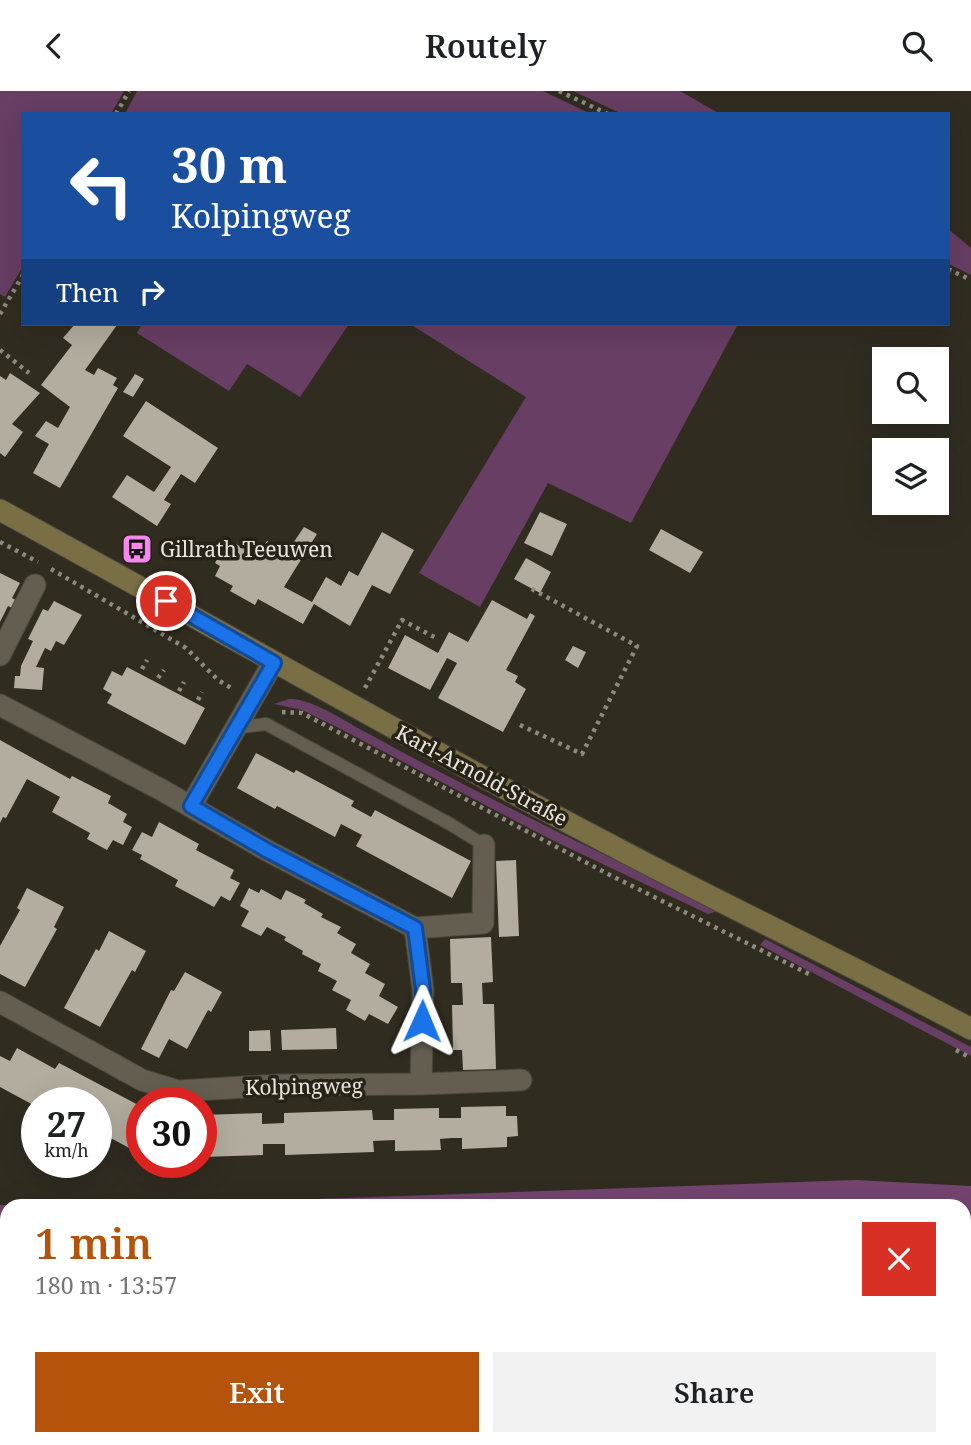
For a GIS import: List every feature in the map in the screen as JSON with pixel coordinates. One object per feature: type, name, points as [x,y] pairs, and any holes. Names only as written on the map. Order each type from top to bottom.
[{"type":"main road","name":"Karl-Arnold-Straße","points":[[0,510],[354,707],[626,853],[786,932],[971,1029]]},
{"type":"street","points":[[0,655],[35,585]]},
{"type":"street","points":[[191,806],[274,663]]},
{"type":"street","points":[[0,705],[415,928],[483,923],[484,845]]},
{"type":"street","points":[[415,928],[423,990],[421,1084]]},
{"type":"street","name":"Kolpingweg","points":[[0,1002],[142,1080],[178,1091],[279,1085],[521,1080]]},
{"type":"lane","points":[[235,728],[266,724],[484,845]]},
{"type":"path","points":[[117,112],[129,91]]},
{"type":"path","points":[[559,91],[604,112]]},
{"type":"path","points":[[950,270],[971,280]]},
{"type":"path","points":[[0,314],[21,278]]},
{"type":"path","points":[[0,350],[30,373]]},
{"type":"path","points":[[0,543],[186,648],[218,680],[253,700],[275,711],[302,713],[608,874],[816,978]]},
{"type":"path","points":[[520,725],[582,754],[637,646],[530,587]]},
{"type":"path","points":[[354,707],[402,620],[438,639]]},
{"type":"path","points":[[142,669],[147,660]]},
{"type":"path","points":[[158,678],[164,670]]},
{"type":"path","points":[[179,691],[184,682]]},
{"type":"path","points":[[198,700],[202,692]]},
{"type":"path","points":[[948,1045],[971,1058]]},
{"type":"shaded area","points":[[0,91],[124,91],[112,112],[21,112],[21,269],[5,297],[0,294]]},
{"type":"shaded area","points":[[137,91],[543,91],[587,112],[126,112]]},
{"type":"shaded area","points":[[573,91],[680,91],[717,112],[618,112]]},
{"type":"shaded area","points":[[950,231],[971,248],[971,275],[950,264]]},
{"type":"shaded area","points":[[141,326],[348,326],[300,397],[247,364],[229,391],[137,333]]},
{"type":"shaded area","points":[[413,326],[737,326],[631,523],[548,483],[480,607],[419,573],[526,397]]},
{"type":"shaded area","points":[[289,699],[308,702],[331,713],[457,781],[718,911],[708,914],[552,840],[302,710],[274,704]]},
{"type":"shaded area","points":[[765,939],[971,1047],[971,1056],[760,945]]},
{"type":"shaded area","points":[[855,1180],[971,1186],[971,1199],[315,1199]]},
{"type":"building","points":[[73,326],[116,326],[85,370],[94,375],[98,368],[117,378],[113,385],[118,388],[60,488],[33,473],[49,444],[35,436],[46,421],[58,428],[70,407],[41,385],[72,345],[63,338]]},
{"type":"building","points":[[10,373],[40,393],[12,424],[23,432],[5,457],[0,453],[0,376],[6,380]]},
{"type":"building","points":[[135,374],[144,379],[133,397],[123,392]]},
{"type":"building","points":[[146,401],[218,448],[195,483],[181,474],[164,500],[171,504],[157,526],[112,497],[127,475],[154,492],[171,467],[123,436]]},
{"type":"building","points":[[540,512],[567,524],[552,556],[524,543]]},
{"type":"building","points":[[304,527],[317,534],[284,587],[312,602],[326,577],[341,586],[349,571],[358,576],[382,532],[414,550],[390,594],[372,585],[350,626],[314,604],[303,624],[258,599],[255,605],[230,591],[233,586],[215,576],[220,566],[215,563],[222,549],[227,552],[232,542],[251,552],[253,548],[260,552],[267,541],[287,552]]},
{"type":"building","points":[[661,529],[703,552],[690,573],[649,550]]},
{"type":"building","points":[[526,558],[551,572],[540,593],[514,579]]},
{"type":"building","points":[[0,573],[20,583],[12,598],[16,600],[12,608],[8,606],[0,622]]},
{"type":"building","points":[[492,600],[527,619],[530,613],[535,616],[506,670],[518,676],[515,682],[526,689],[503,732],[438,698],[457,663],[447,658],[430,690],[388,668],[405,635],[438,653],[449,632],[468,642]]},
{"type":"building","points":[[54,601],[82,615],[64,645],[56,641],[51,651],[45,648],[36,667],[44,668],[42,690],[14,688],[15,676],[20,676],[21,666],[33,641],[28,639],[43,609],[48,611]]},
{"type":"building","points":[[573,646],[586,652],[578,668],[565,660]]},
{"type":"building","points":[[127,667],[205,708],[185,745],[107,703],[112,694],[103,689],[112,671],[122,676]]},
{"type":"building","points":[[0,740],[70,779],[72,776],[111,796],[108,803],[127,814],[123,822],[132,827],[123,845],[113,840],[107,850],[87,839],[90,833],[52,812],[60,797],[27,779],[6,818],[3,817],[0,823]]},
{"type":"building","points":[[256,753],[294,773],[296,770],[354,801],[351,806],[371,817],[375,810],[471,861],[452,898],[356,846],[362,835],[341,824],[335,837],[237,788]]},
{"type":"building","points":[[159,822],[199,844],[196,850],[234,870],[230,878],[240,883],[230,901],[221,896],[214,907],[175,886],[178,880],[140,859],[142,855],[132,850],[142,832],[152,837]]},
{"type":"building","points":[[516,860],[519,936],[499,937],[496,861]]},
{"type":"building","points":[[27,888],[64,907],[54,927],[57,929],[25,987],[0,974],[0,946],[20,910],[17,908]]},
{"type":"building","points":[[249,888],[259,893],[261,889],[281,900],[286,890],[306,900],[304,903],[323,914],[321,917],[341,927],[337,933],[356,944],[351,953],[370,964],[365,973],[385,984],[379,996],[398,1007],[388,1024],[369,1014],[365,1021],[346,1010],[351,1000],[332,990],[337,981],[318,971],[321,964],[302,954],[303,951],[284,940],[286,937],[267,927],[261,936],[241,926],[249,911],[240,906]]},
{"type":"building","points":[[109,931],[146,951],[135,972],[132,970],[100,1027],[64,1008],[96,949],[99,951]]},
{"type":"building","points":[[491,937],[493,982],[482,983],[483,1004],[494,1004],[496,1069],[463,1070],[462,1050],[453,1050],[452,1005],[463,1005],[462,983],[451,983],[450,939]]},
{"type":"building","points":[[185,972],[222,992],[211,1012],[208,1010],[187,1049],[169,1039],[159,1058],[141,1049],[171,990],[174,991]]},
{"type":"building","points":[[336,1028],[337,1049],[282,1050],[281,1030]]},
{"type":"building","points":[[270,1030],[271,1051],[249,1051],[249,1031]]},
{"type":"building","points":[[17,1048],[55,1069],[59,1063],[104,1087],[21,1087],[21,1098],[0,1087],[0,1056],[10,1061]]},
{"type":"building","points":[[112,1091],[126,1099],[126,1146],[112,1139]]},
{"type":"building","points":[[506,1106],[506,1116],[517,1116],[518,1136],[507,1137],[507,1147],[462,1149],[462,1138],[451,1138],[440,1139],[441,1150],[395,1151],[395,1140],[373,1141],[374,1152],[285,1155],[285,1144],[263,1144],[263,1155],[217,1156],[217,1114],[262,1113],[262,1124],[284,1123],[284,1113],[372,1110],[373,1120],[394,1120],[394,1109],[439,1108],[439,1118],[461,1118],[461,1107]]},
{"type":"place","name":"Gillrath Teeuwen","points":[[137,549]]},
{"type":"route","points":[[166,601],[274,663],[191,806],[268,851],[326,879],[415,928],[423,990],[422,1021]]}]
